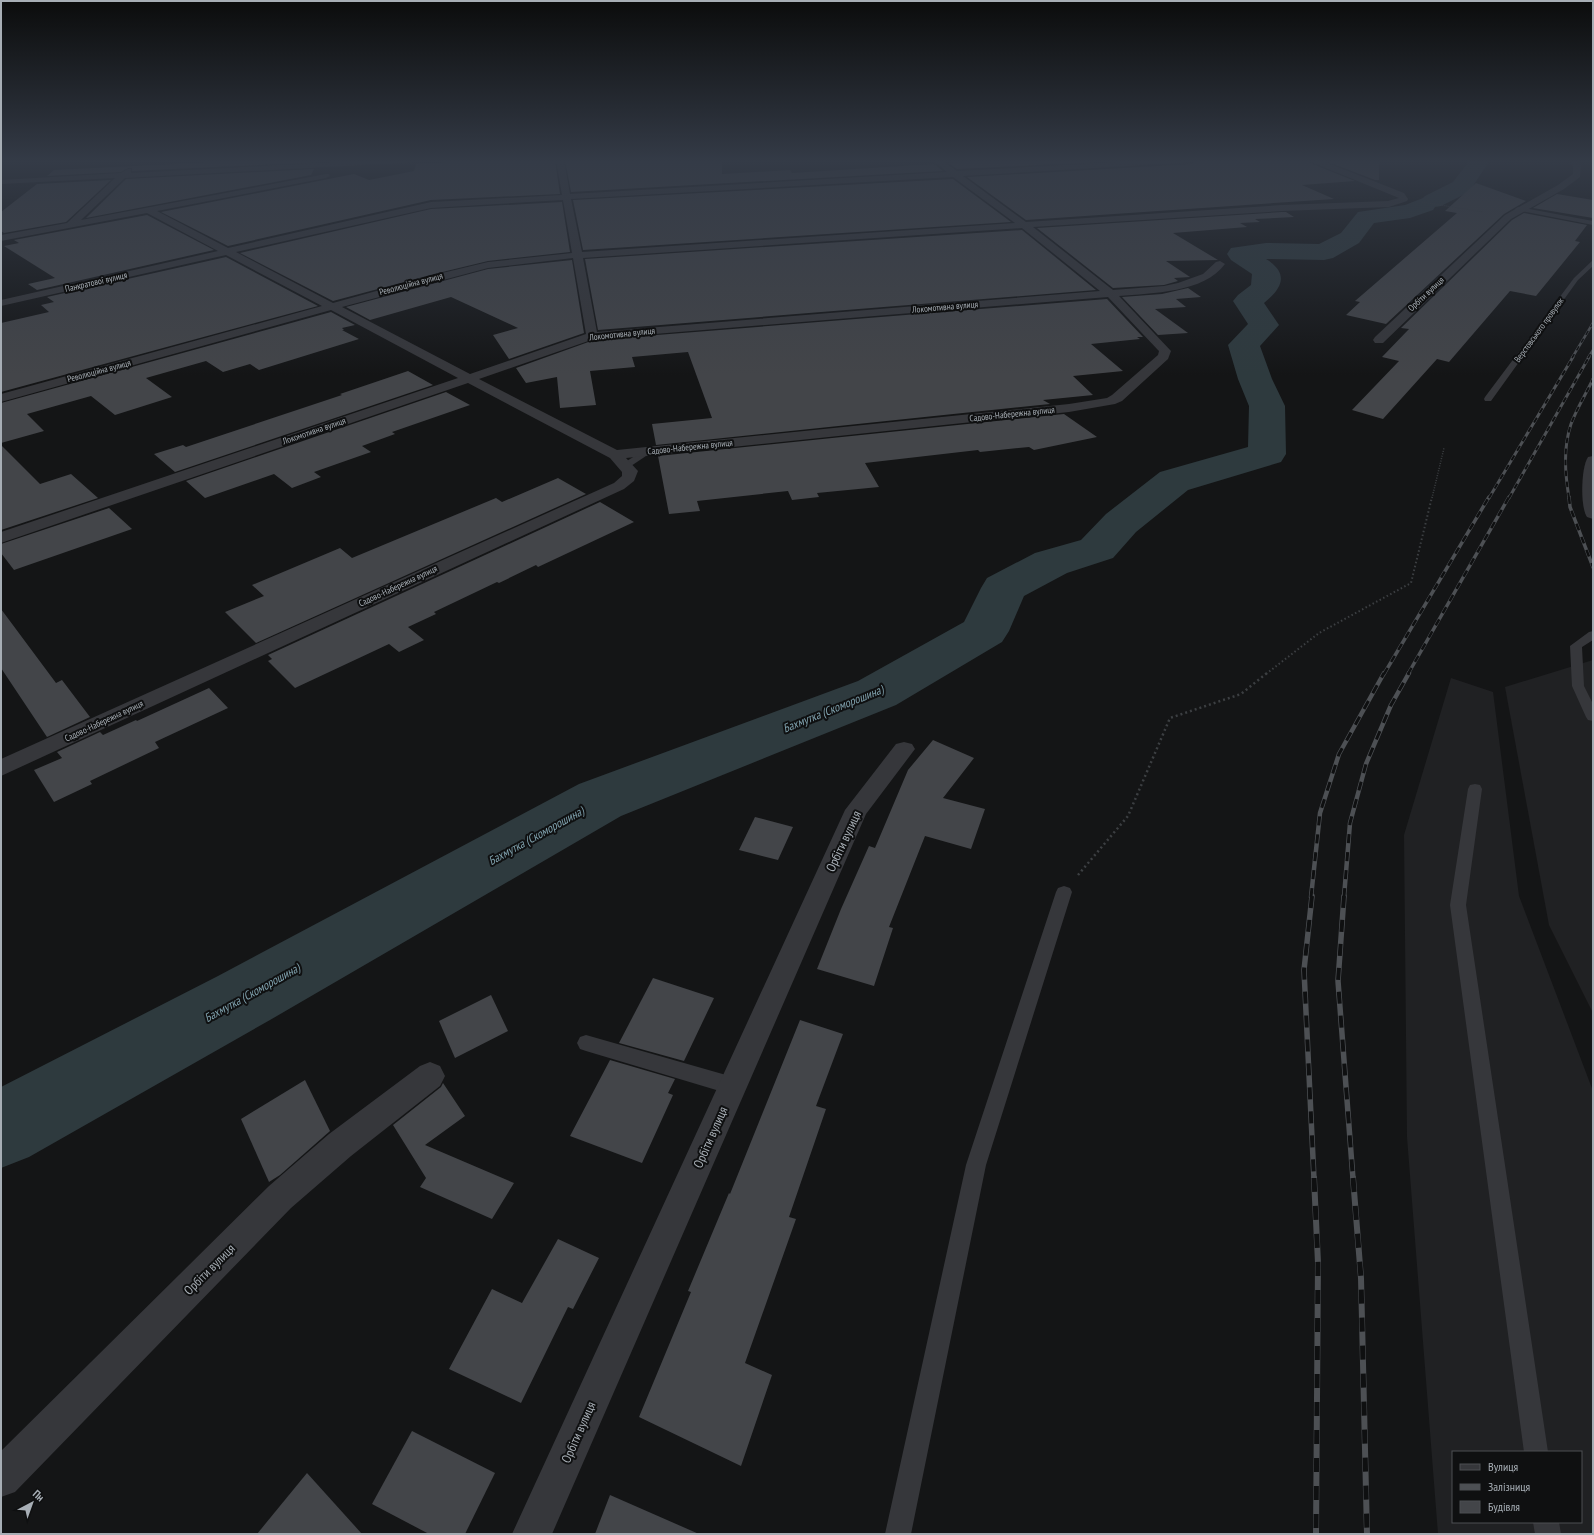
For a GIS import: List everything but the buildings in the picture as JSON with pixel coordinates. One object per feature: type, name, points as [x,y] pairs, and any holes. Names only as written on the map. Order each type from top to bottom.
[{"type":"street","points":[[1,233],[26,232]]},
{"type":"street","points":[[1,238],[34,232]]},
{"type":"street","points":[[189,232],[469,378],[620,460]]},
{"type":"street","name":"Панкратової вулиця","points":[[1,304],[315,232]]},
{"type":"street","points":[[573,232],[592,336]]},
{"type":"street","name":"Революційна вулиця","points":[[1,398],[438,276],[488,265],[577,255],[925,232]]},
{"type":"street","name":"Садово-Набережна вулиця","points":[[1,768],[619,486],[629,478],[630,471],[620,460],[646,452],[1069,408],[1110,401],[1116,398],[1164,356],[1165,351],[1111,294],[1032,232]]},
{"type":"street","name":"Орбіти вулиця","points":[[1379,340],[1493,232]]},
{"type":"street","name":"Локомотивна вулиця","points":[[1,538],[592,336],[1164,289],[1208,276],[1220,264]]},
{"type":"street","points":[[1593,460],[1590,466],[1591,508],[1593,514]]},
{"type":"street","name":"Орбіти вулиця","points":[[532,1534],[856,810],[904,749]]},
{"type":"street","name":"Орбіти вулиця","points":[[1,1478],[280,1197],[340,1145],[430,1076]]},
{"type":"lane","name":"Верстовського провулок","points":[[1488,400],[1576,279],[1593,262]]},
{"type":"lane","points":[[1593,635],[1576,646],[1578,686],[1593,717]]},
{"type":"lane","points":[[1475,789],[1458,905],[1536,1451]]},
{"type":"lane","points":[[898,1534],[976,1165],[1064,892]]},
{"type":"lane","points":[[586,1043],[733,1086]]},
{"type":"lane","points":[[1546,1523],[1548,1534]]},
{"type":"path","points":[[1064,892],[1128,816],[1170,718],[1242,694],[1319,633],[1411,583],[1444,448]]},
{"type":"shaded area","points":[[1593,660],[1593,1013],[1549,925],[1505,687]]},
{"type":"shaded area","points":[[1451,678],[1493,692],[1519,896],[1593,1091],[1593,1534],[1438,1534],[1407,1137],[1404,835]]},
{"type":"waterway","name":"Бахмутка (Скоморошина)","points":[[1,1129],[244,998],[600,800],[877,693],[984,631],[1004,588],[1051,563],[1097,549],[1121,523],[1174,481],[1267,454],[1267,406],[1255,379],[1244,345],[1264,325],[1248,301],[1265,288],[1266,271],[1240,254],[1266,251],[1324,252],[1350,238],[1355,232]]},
{"type":"railway","points":[[1572,358],[1593,323]]},
{"type":"railway","points":[[1588,358],[1593,350]]},
{"type":"railway","points":[[1489,498],[1573,357]]},
{"type":"railway","points":[[1509,498],[1589,357]]},
{"type":"railway","points":[[1569,498],[1566,479],[1566,451],[1568,433],[1576,412],[1593,379]]},
{"type":"railway","points":[[1384,674],[1489,497]]},
{"type":"railway","points":[[1408,674],[1509,497]]},
{"type":"railway","points":[[1569,497],[1570,507],[1593,567]]},
{"type":"railway","points":[[1311,897],[1320,813],[1339,754],[1384,673]]},
{"type":"railway","points":[[1344,897],[1350,823],[1366,764],[1391,705],[1409,673]]},
{"type":"railway","points":[[1312,896],[1304,970],[1314,1179]]},
{"type":"railway","points":[[1344,896],[1338,981],[1353,1179]]},
{"type":"railway","points":[[1314,1178],[1318,1263],[1316,1534]]},
{"type":"railway","points":[[1353,1178],[1361,1278],[1367,1534]]}]
